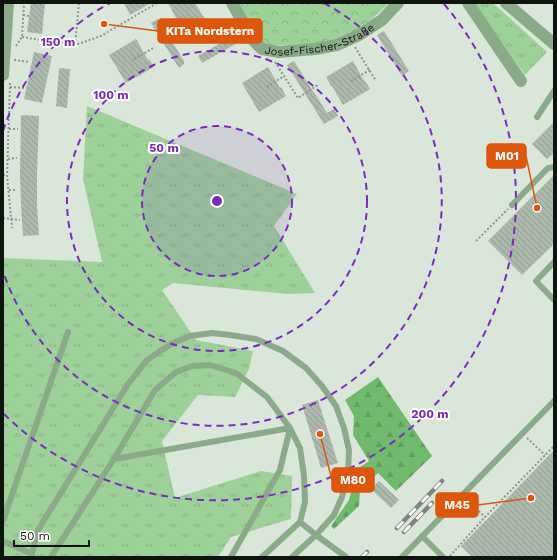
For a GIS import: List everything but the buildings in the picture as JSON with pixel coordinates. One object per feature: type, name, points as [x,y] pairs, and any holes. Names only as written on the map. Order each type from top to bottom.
[{"type":"street","points":[[7,78],[8,3]]},
{"type":"street","name":"Josef-Fischer-Straße","points":[[232,3],[253,40],[262,49],[279,52],[315,49],[337,45],[359,35],[382,20],[398,3]]},
{"type":"street","points":[[468,3],[521,81]]},
{"type":"street","points":[[506,3],[554,44]]},
{"type":"lane","points":[[537,117],[554,91]]},
{"type":"lane","points":[[512,205],[548,168],[554,167]]},
{"type":"lane","points":[[554,262],[536,281],[554,300]]},
{"type":"lane","points":[[3,521],[68,332]]},
{"type":"lane","points":[[3,541],[32,556],[38,530],[128,384],[147,360],[171,344],[190,336],[212,333],[256,340],[283,351],[306,368],[322,386],[336,406],[344,428],[349,450],[348,473],[342,497],[334,514],[316,535],[292,557]]},
{"type":"lane","points":[[52,557],[114,459],[155,390],[176,372],[192,366],[210,366],[236,373],[266,397],[290,428],[300,448],[304,476],[305,502],[300,522],[262,557]]},
{"type":"lane","points":[[402,557],[554,401]]},
{"type":"lane","points":[[114,459],[290,428]]},
{"type":"lane","points":[[231,557],[280,470],[290,428]]},
{"type":"lane","points":[[300,522],[346,557]]},
{"type":"lane","points":[[422,536],[443,557]]},
{"type":"path","points":[[24,3],[22,37],[8,52],[29,62]]},
{"type":"path","points":[[75,45],[79,3]]},
{"type":"path","points":[[22,37],[75,45],[101,36],[157,3]]},
{"type":"path","points":[[23,15],[29,16]]},
{"type":"path","points":[[350,39],[376,81]]},
{"type":"path","points":[[134,59],[155,47]]},
{"type":"path","points":[[267,50],[298,98],[318,85]]},
{"type":"path","points":[[351,81],[370,70]]},
{"type":"path","points":[[267,87],[284,76]]},
{"type":"path","points":[[7,78],[10,86],[7,175],[12,228]]},
{"type":"path","points":[[10,86],[24,88]]},
{"type":"path","points":[[9,129],[18,129]]},
{"type":"path","points":[[8,159],[17,158]]},
{"type":"path","points":[[9,190],[17,190]]},
{"type":"path","points":[[476,241],[512,205]]},
{"type":"path","points":[[3,218],[20,220]]},
{"type":"path","points":[[523,434],[545,455]]},
{"type":"path","points":[[449,557],[485,517],[554,446]]},
{"type":"path","points":[[462,496],[485,517]]},
{"type":"green space","points":[[238,3],[389,3],[365,25],[346,36],[335,40],[300,45],[266,45],[254,32]]},
{"type":"green space","points":[[474,3],[493,3],[547,52],[525,75]]},
{"type":"green space","points":[[87,106],[297,194],[274,226],[315,293],[287,294],[173,283],[162,290],[196,340],[253,351],[249,369],[235,397],[198,395],[162,441],[175,498],[261,471],[292,476],[291,519],[231,537],[218,557],[3,557],[3,258],[102,262],[83,179]]},
{"type":"green space","points":[[378,377],[432,456],[396,491],[378,473],[360,490],[359,506],[334,529],[331,526],[349,500],[357,469],[369,461],[353,435],[354,416],[345,400]]},
{"type":"railway","points":[[397,528],[442,481]]},
{"type":"railway","points":[[404,532],[432,503]]},
{"type":"railway","points":[[362,557],[367,552]]},
{"type":"place","name":"KiTa Nordstern","points":[[104,24]]},
{"type":"place","name":"M01","points":[[537,208]]},
{"type":"place","name":"M80","points":[[320,434]]},
{"type":"place","name":"M45","points":[[531,498]]}]
